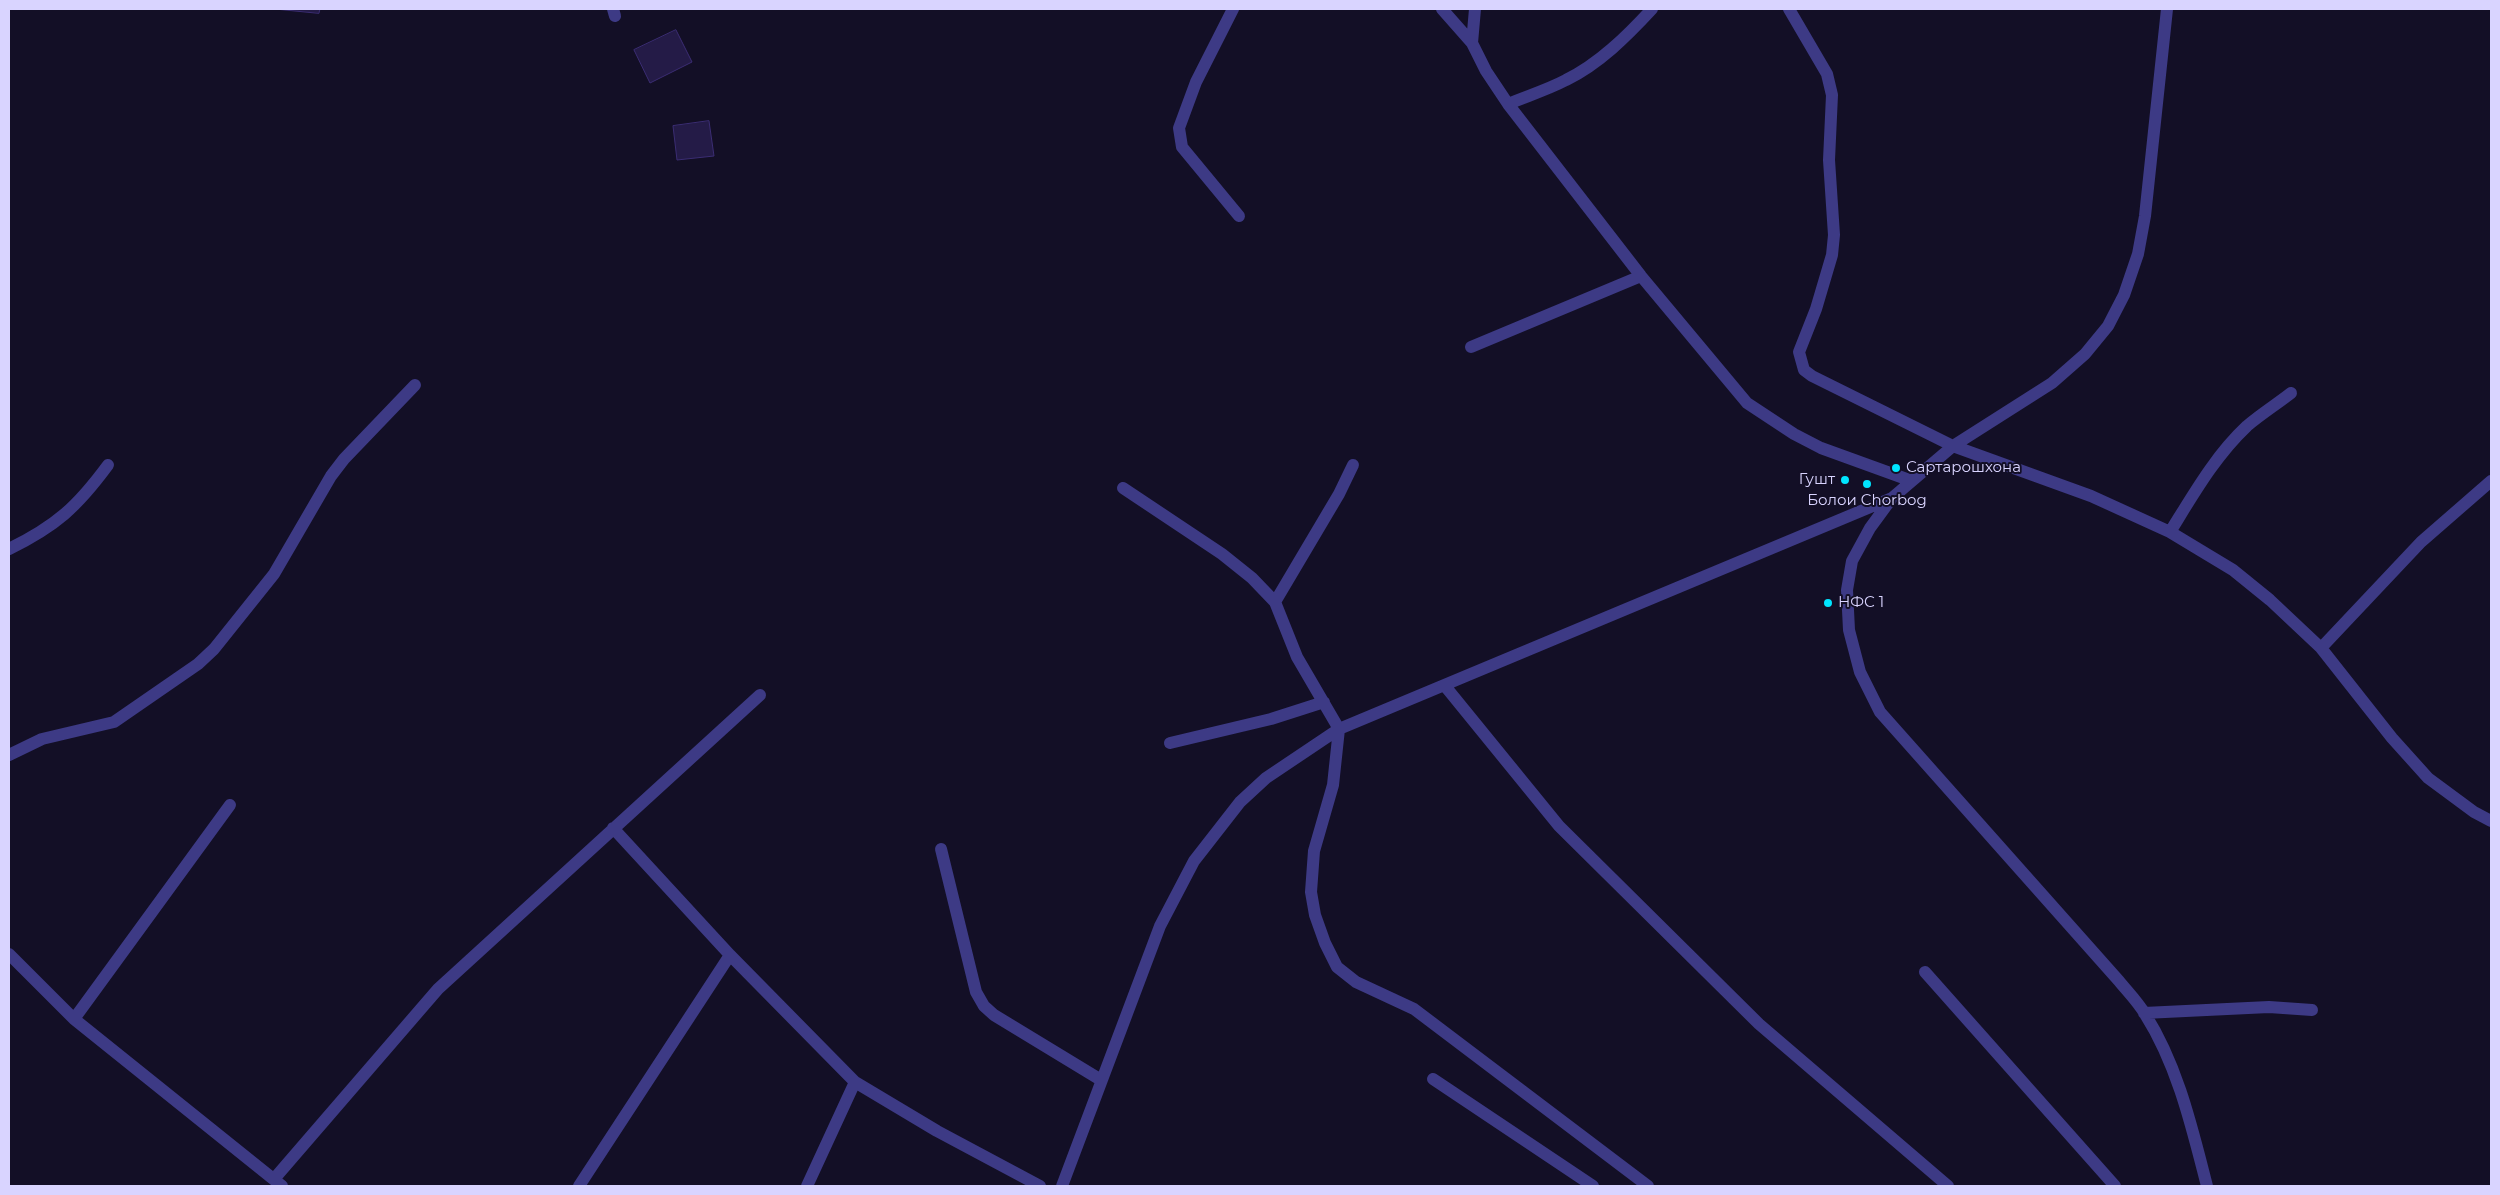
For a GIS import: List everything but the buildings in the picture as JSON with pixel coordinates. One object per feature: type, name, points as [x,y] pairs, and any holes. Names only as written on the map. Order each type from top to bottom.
[{"type":"street","points":[[1232,9],[1181,120],[1179,138],[1182,147],[1238,216]]},
{"type":"street","points":[[1442,9],[1472,43],[1486,71],[1508,104],[1641,276],[1747,403],[1794,434],[1821,448],[1912,481]]},
{"type":"street","points":[[1472,43],[1475,9]]},
{"type":"street","points":[[1508,104],[1566,80],[1588,68],[1610,50],[1652,9]]},
{"type":"street","points":[[1789,9],[1827,74],[1832,96],[1829,160],[1834,235],[1832,255],[1816,309],[1799,352],[1804,370],[1812,376],[1953,446],[2091,496],[2170,532],[2233,570],[2270,600],[2321,648],[2392,738],[2428,778],[2474,812],[2491,821]]},
{"type":"street","points":[[2167,9],[2145,216],[2138,254],[2124,295],[2108,326],[2085,354],[2052,383],[1953,446],[1892,498],[1870,528],[1852,561],[1846,590],[1849,630],[1860,672],[1880,712],[2119,981],[2144,1013],[2161,1043],[2179,1086],[2207,1186]]},
{"type":"street","points":[[1471,347],[1641,276]]},
{"type":"street","points":[[9,755],[42,739],[61,733],[100,727],[114,722],[214,649],[274,574],[331,476],[344,459],[415,384]]},
{"type":"street","points":[[2170,532],[2212,465],[2230,444],[2249,425],[2291,394]]},
{"type":"street","points":[[9,549],[52,526],[72,510],[108,465]]},
{"type":"street","points":[[1275,602],[1339,494],[1353,465]]},
{"type":"street","points":[[2321,648],[2421,542],[2491,482]]},
{"type":"street","points":[[1123,488],[1229,560],[1252,578],[1275,602],[1297,657],[1339,729],[1333,785],[1314,851],[1311,892],[1315,915],[1324,943],[1337,967],[1356,982],[1414,1009],[1648,1186]]},
{"type":"street","points":[[1062,1186],[1160,926],[1194,862],[1240,802],[1266,778],[1339,729],[1892,498]]},
{"type":"street","points":[[1445,686],[1559,826],[1759,1024],[1948,1186]]},
{"type":"street","points":[[9,954],[74,1018],[278,1183],[438,989],[760,695]]},
{"type":"street","points":[[1170,744],[1271,719],[1324,702]]},
{"type":"street","points":[[74,1018],[230,805]]},
{"type":"street","points":[[614,828],[730,955],[855,1082],[937,1131],[1040,1186]]},
{"type":"street","points":[[941,848],[976,992],[984,1006],[994,1015],[1101,1080]]},
{"type":"street","points":[[579,1186],[730,955]]},
{"type":"street","points":[[1925,972],[2115,1186]]},
{"type":"street","points":[[2144,1013],[2269,1007],[2312,1010]]},
{"type":"street","points":[[1433,1079],[1592,1186]]},
{"type":"street","points":[[807,1186],[855,1082]]},
{"type":"place","name":"Сартарошхона","points":[[1896,468]]},
{"type":"place","name":"Гушт","points":[[1845,480]]},
{"type":"place","name":"Болои Chorbog","points":[[1867,484]]},
{"type":"place","name":"НФС 1","points":[[1828,603]]}]
